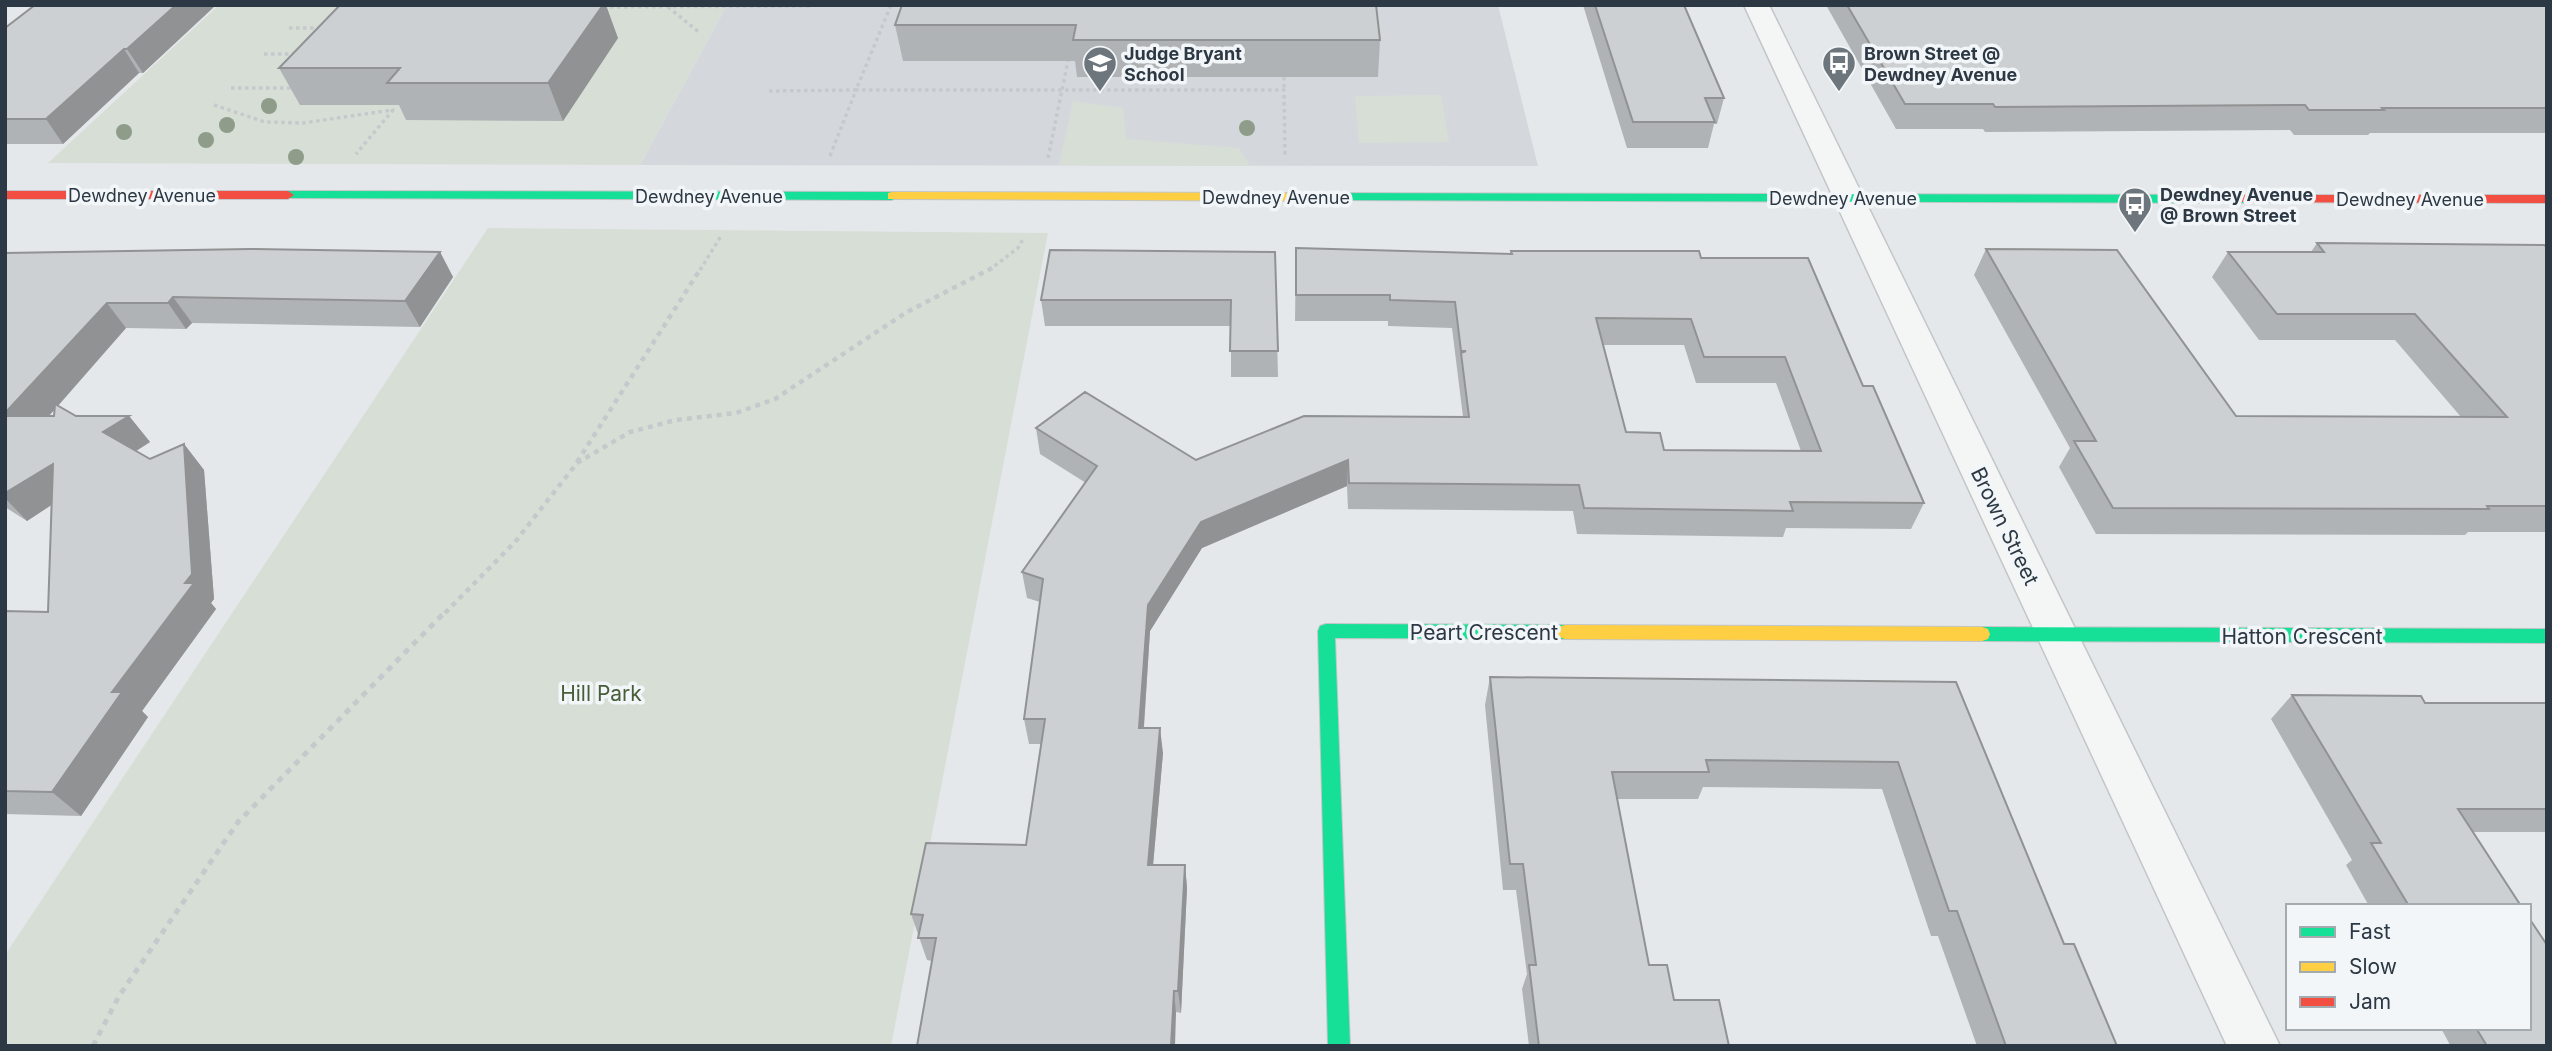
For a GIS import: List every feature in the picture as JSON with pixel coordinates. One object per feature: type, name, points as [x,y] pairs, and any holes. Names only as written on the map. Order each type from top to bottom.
[{"type":"street","name":"Brown Street","points":[[1756,5],[2254,1046]]},
{"type":"street","name":"Dewdney Avenue","points":[[5,195],[2547,199]]},
{"type":"street","name":"Peart Crescent","points":[[1339,1046],[1326,631],[2057,636]]},
{"type":"street","name":"Hatton Crescent","points":[[2057,636],[2547,636]]},
{"type":"path","points":[[814,196],[891,5]]},
{"type":"path","points":[[598,6],[810,6]]},
{"type":"path","points":[[667,6],[700,33]]},
{"type":"path","points":[[289,28],[330,28]]},
{"type":"path","points":[[264,54],[303,54]]},
{"type":"path","points":[[1046,167],[1068,61]]},
{"type":"path","points":[[1284,77],[1286,197]]},
{"type":"path","points":[[231,88],[297,88]]},
{"type":"path","points":[[769,91],[1284,90]]},
{"type":"path","points":[[214,105],[265,122],[303,123],[393,110],[322,195]]},
{"type":"path","points":[[93,1046],[119,996],[238,822],[515,542],[577,463],[746,196]]},
{"type":"path","points":[[577,463],[630,432],[676,421],[736,413],[775,399],[907,313],[994,267],[1018,248],[1024,237]]},
{"type":"shaded area","name":"Judge Bryant School","points":[[727,5],[1498,5],[1538,166],[640,165]]},
{"type":"green space","points":[[219,5],[727,5],[640,165],[48,163]]},
{"type":"green space","points":[[1441,95],[1449,142],[1359,143],[1355,96]]},
{"type":"green space","points":[[1073,101],[1123,108],[1126,139],[1239,148],[1250,166],[1059,165]]},
{"type":"green space","name":"Hill Park","points":[[488,228],[1048,233],[891,1046],[5,1046],[5,955]]},
{"type":"building","points":[[35,5],[176,5],[46,119],[5,119],[5,28]]},
{"type":"building","points":[[340,5],[603,5],[548,83],[387,83],[400,68],[279,68]]},
{"type":"building","points":[[902,5],[1376,5],[1380,40],[1073,40],[1076,25],[895,25]]},
{"type":"building","points":[[1595,5],[1684,5],[1724,98],[1705,98],[1715,122],[1633,122]]},
{"type":"building","points":[[1847,5],[2547,5],[2547,108],[2309,110],[2305,105],[1995,107],[1993,104],[1905,104]]},
{"type":"building","points":[[2317,243],[2547,247],[2547,506],[2487,506],[2489,509],[2113,508],[2074,441],[2096,441],[1986,249],[2117,250],[2236,416],[2507,417],[2415,314],[2277,314],[2228,252],[2324,252]]},
{"type":"building","points":[[1296,248],[1512,254],[1511,251],[1699,251],[1701,258],[1808,258],[1863,386],[1873,386],[1924,503],[1790,502],[1793,511],[1584,508],[1579,485],[1349,483],[1348,460],[1201,522],[1148,605],[1139,728],[1160,728],[1148,865],[1185,865],[1178,991],[1174,991],[1171,1046],[917,1046],[936,938],[918,938],[923,915],[911,914],[926,843],[1026,845],[1045,719],[1024,719],[1043,579],[1022,572],[1097,466],[1036,428],[1085,392],[1196,460],[1304,416],[1469,417],[1461,353],[1466,351],[1461,351],[1455,302],[1390,300],[1390,295],[1296,295]],"holes":[[[1596,318],[1691,319],[1704,357],[1785,357],[1821,451],[1664,450],[1660,433],[1626,432]]]},
{"type":"building","points":[[250,249],[440,252],[405,301],[173,297],[168,303],[107,303],[5,413],[5,253]]},
{"type":"building","points":[[1050,250],[1275,252],[1278,351],[1230,351],[1231,300],[1041,300]]},
{"type":"building","points":[[55,404],[76,416],[129,416],[103,432],[150,459],[184,444],[192,574],[185,583],[194,583],[112,692],[122,692],[52,792],[5,791],[5,611],[48,612],[53,464],[5,493],[5,416],[54,416]]},
{"type":"building","points":[[1490,677],[1956,682],[2064,944],[2074,944],[2117,1046],[2006,1046],[1957,911],[1949,911],[1898,762],[1706,760],[1709,772],[1612,772],[1649,965],[1667,965],[1674,1000],[1719,1000],[1729,1046],[1539,1046],[1529,965],[1536,965],[1523,864],[1510,864]]},
{"type":"building","points":[[2292,695],[2421,696],[2425,703],[2547,703],[2547,809],[2458,809],[2520,904],[2408,904],[2371,843],[2381,843]]},
{"type":"building","points":[[2531,921],[2547,945],[2547,1046],[2487,1046],[2477,1030],[2531,1030]]},
{"type":"traffic: fast","points":[[288,195],[892,196]]},
{"type":"traffic: fast","points":[[1313,197],[2243,199]]},
{"type":"traffic: fast","points":[[1339,1046],[1326,631],[1565,632]]},
{"type":"traffic: fast","points":[[1982,634],[2547,636]]},
{"type":"traffic: slow","points":[[892,196],[1313,197]]},
{"type":"traffic: slow","points":[[1565,632],[1982,634]]},
{"type":"traffic: jam","points":[[5,195],[288,195]]},
{"type":"traffic: jam","points":[[2243,199],[2547,199]]},
{"type":"place","name":"Judge Bryant School","points":[[1100,93]]},
{"type":"place","name":"Brown Street @ Dewdney Avenue","points":[[1839,93]]},
{"type":"place","name":"Dewdney Avenue @ Brown Street","points":[[2135,234]]}]
